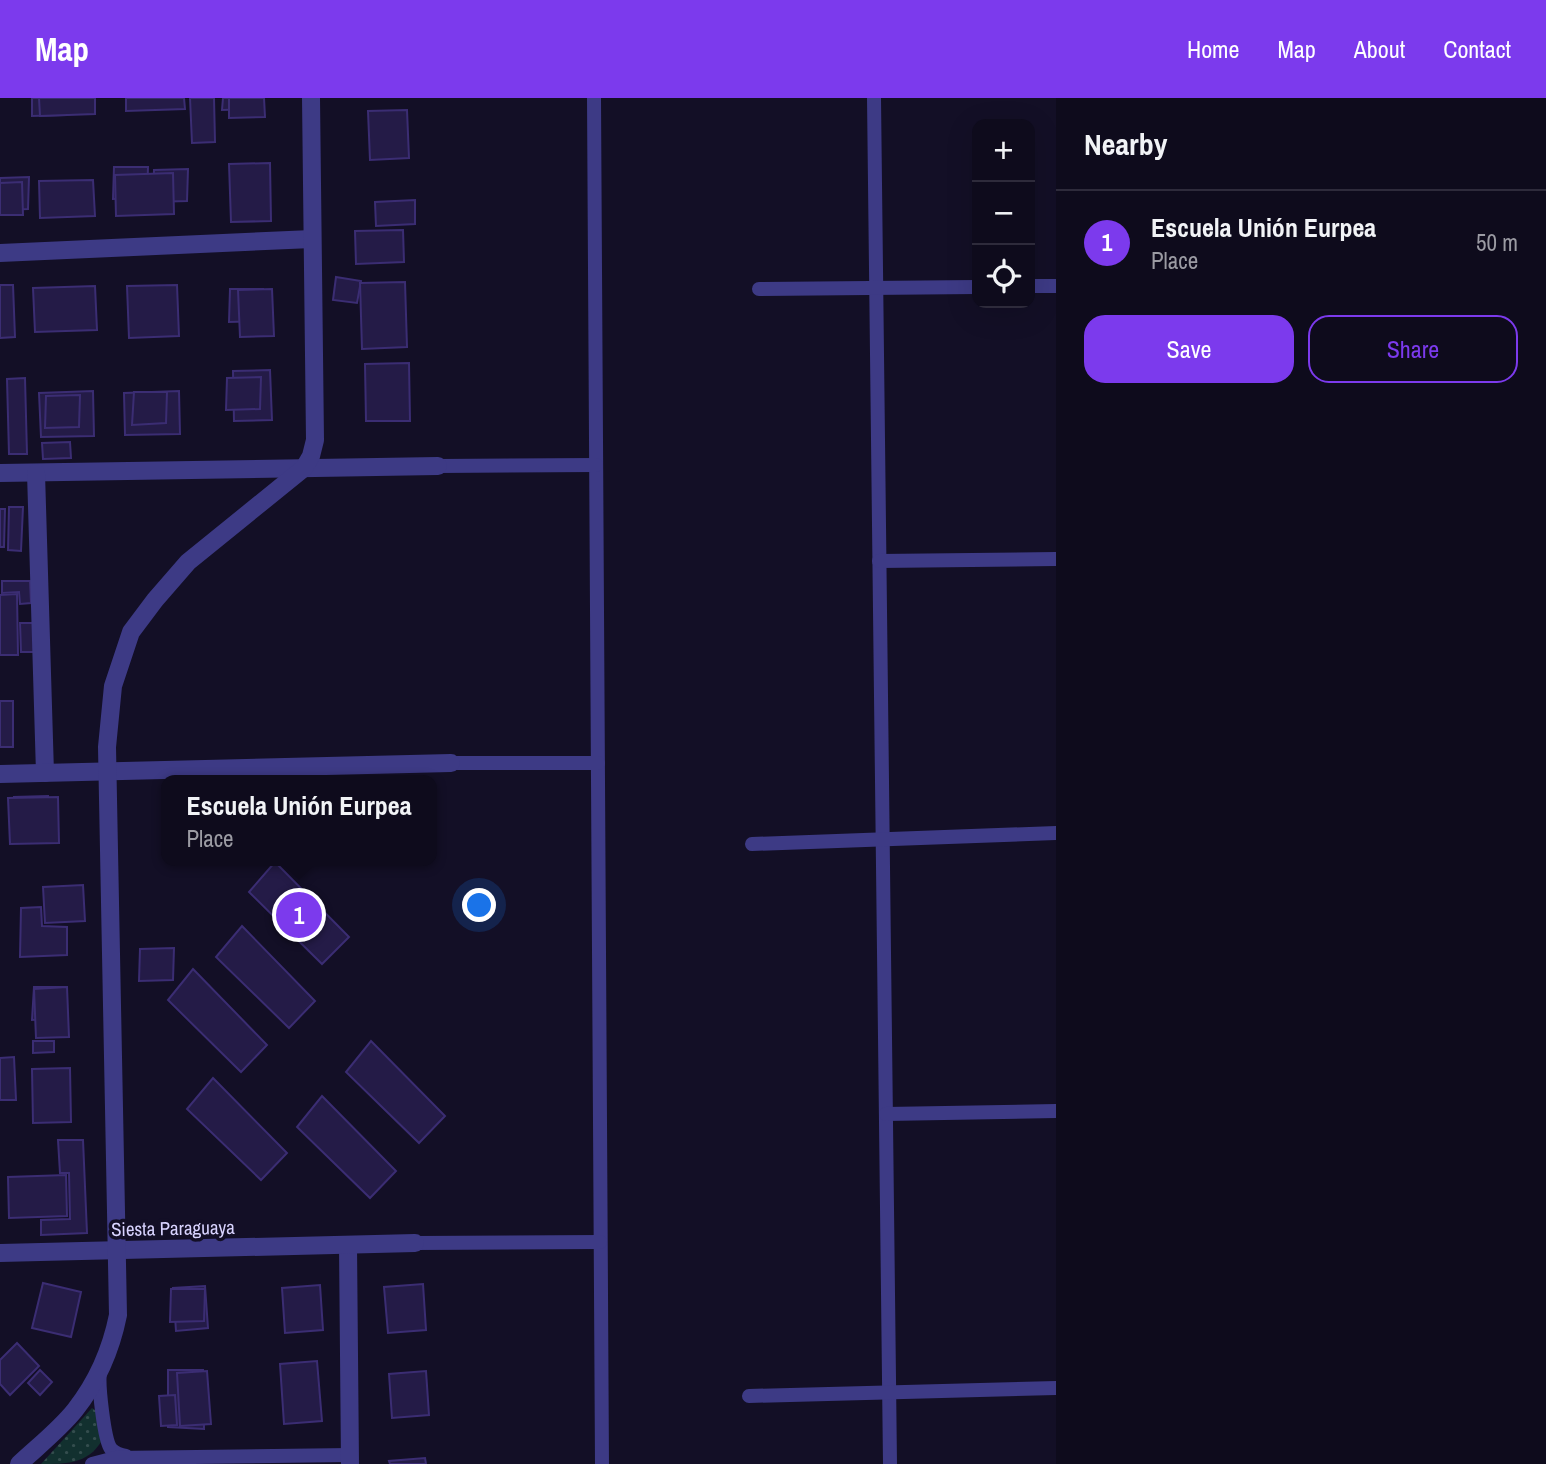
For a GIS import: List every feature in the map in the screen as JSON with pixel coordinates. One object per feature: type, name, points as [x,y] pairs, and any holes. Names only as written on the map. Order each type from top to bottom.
[{"type":"street","points":[[19,1464],[74,1411],[102,1367],[113,1339],[118,1315],[107,771],[113,687],[131,632],[155,600],[188,562],[304,468],[311,456],[315,440],[311,98]]},
{"type":"street","points":[[0,253],[312,239]]},
{"type":"street","points":[[0,474],[438,466]]},
{"type":"street","points":[[36,473],[45,773]]},
{"type":"street","points":[[0,774],[451,763]]},
{"type":"street","name":"Siesta Paraguaya","points":[[0,1253],[415,1243]]},
{"type":"street","points":[[348,1245],[350,1459]]},
{"type":"lane","points":[[594,98],[602,1464]]},
{"type":"lane","points":[[874,98],[890,1464]]},
{"type":"lane","points":[[1035,286],[1056,286]]},
{"type":"lane","points":[[759,289],[972,287]]},
{"type":"lane","points":[[438,466],[596,465]]},
{"type":"lane","points":[[879,561],[1056,559]]},
{"type":"lane","points":[[451,763],[598,763]]},
{"type":"lane","points":[[752,845],[1056,833]]},
{"type":"lane","points":[[886,1114],[1056,1111]]},
{"type":"lane","points":[[415,1243],[600,1242]]},
{"type":"lane","points":[[102,1367],[99,1387],[108,1444],[117,1454],[130,1458]]},
{"type":"lane","points":[[749,1396],[1056,1388]]},
{"type":"lane","points":[[92,1464],[115,1458],[350,1459]]},
{"type":"green space","points":[[92,1408],[96,1411],[101,1442],[95,1449],[75,1461],[41,1464]]},
{"type":"building","points":[[32,98],[66,98],[66,115],[32,116]]},
{"type":"building","points":[[39,98],[95,98],[95,114],[40,116]]},
{"type":"building","points":[[126,98],[184,98],[185,109],[126,111]]},
{"type":"building","points":[[190,98],[214,98],[215,142],[192,143]]},
{"type":"building","points":[[223,98],[257,98],[256,109],[222,110]]},
{"type":"building","points":[[229,98],[264,98],[265,117],[229,118]]},
{"type":"building","points":[[407,110],[409,158],[370,160],[368,111]]},
{"type":"building","points":[[270,163],[271,221],[231,222],[229,164]]},
{"type":"building","points":[[114,167],[148,167],[147,198],[113,199]]},
{"type":"building","points":[[188,169],[187,201],[153,202],[154,170]]},
{"type":"building","points":[[173,173],[174,214],[116,216],[115,175]]},
{"type":"building","points":[[29,177],[28,209],[0,210],[0,178]]},
{"type":"building","points":[[93,180],[95,216],[40,218],[39,181]]},
{"type":"building","points":[[22,182],[23,215],[0,215],[0,183]]},
{"type":"building","points":[[415,200],[415,224],[376,226],[375,202]]},
{"type":"building","points":[[403,230],[404,262],[356,264],[355,231]]},
{"type":"building","points":[[336,277],[361,281],[357,303],[333,300]]},
{"type":"building","points":[[405,282],[407,347],[362,349],[360,283]]},
{"type":"building","points":[[0,285],[13,285],[15,337],[0,338]]},
{"type":"building","points":[[177,285],[179,336],[129,338],[127,286]]},
{"type":"building","points":[[95,286],[97,330],[35,332],[33,288]]},
{"type":"building","points":[[230,289],[263,289],[262,321],[229,322]]},
{"type":"building","points":[[272,289],[274,336],[240,337],[238,290]]},
{"type":"building","points":[[409,363],[410,421],[366,421],[365,364]]},
{"type":"building","points":[[270,370],[272,420],[234,421],[233,371]]},
{"type":"building","points":[[261,377],[260,409],[226,410],[227,378]]},
{"type":"building","points":[[25,378],[27,454],[9,454],[7,379]]},
{"type":"building","points":[[93,391],[94,436],[41,437],[39,393]]},
{"type":"building","points":[[179,391],[180,434],[125,435],[124,393]]},
{"type":"building","points":[[134,392],[167,392],[166,423],[132,425]]},
{"type":"building","points":[[80,395],[79,427],[45,428],[46,396]]},
{"type":"building","points":[[70,442],[71,458],[43,459],[42,443]]},
{"type":"building","points":[[9,507],[23,507],[21,551],[8,550]]},
{"type":"building","points":[[0,509],[5,509],[4,547],[0,547]]},
{"type":"building","points":[[2,581],[30,581],[31,603],[20,604],[19,592],[2,593]]},
{"type":"building","points":[[17,594],[18,655],[0,655],[0,595]]},
{"type":"building","points":[[20,623],[34,623],[35,652],[21,652]]},
{"type":"building","points":[[0,701],[13,701],[13,747],[0,747]]},
{"type":"building","points":[[48,796],[47,828],[13,829],[14,797]]},
{"type":"building","points":[[58,797],[59,843],[10,844],[8,798]]},
{"type":"building","points":[[272,866],[279,866],[349,937],[322,964],[249,892]]},
{"type":"building","points":[[83,885],[85,921],[45,923],[43,887]]},
{"type":"building","points":[[41,907],[42,926],[67,927],[67,955],[20,957],[21,908]]},
{"type":"building","points":[[242,926],[315,1001],[289,1028],[216,957]]},
{"type":"building","points":[[174,948],[173,980],[139,981],[140,949]]},
{"type":"building","points":[[193,969],[267,1045],[241,1072],[168,1000]]},
{"type":"building","points":[[34,987],[67,987],[67,1018],[32,1020]]},
{"type":"building","points":[[67,987],[69,1037],[36,1038],[34,989]]},
{"type":"building","points":[[33,1041],[54,1041],[54,1052],[33,1053]]},
{"type":"building","points":[[371,1041],[445,1116],[419,1143],[346,1072]]},
{"type":"building","points":[[14,1057],[16,1100],[0,1100],[0,1058]]},
{"type":"building","points":[[70,1068],[71,1122],[33,1123],[32,1069]]},
{"type":"building","points":[[213,1078],[287,1153],[261,1180],[187,1109]]},
{"type":"building","points":[[322,1096],[396,1171],[370,1198],[297,1127]]},
{"type":"building","points":[[58,1140],[83,1140],[87,1233],[41,1235],[41,1220],[70,1219],[69,1173],[60,1173]]},
{"type":"building","points":[[66,1175],[67,1216],[9,1218],[8,1177]]},
{"type":"building","points":[[43,1283],[81,1292],[71,1337],[32,1328]]},
{"type":"building","points":[[423,1284],[426,1330],[388,1333],[384,1287]]},
{"type":"building","points":[[320,1285],[323,1330],[285,1333],[282,1288]]},
{"type":"building","points":[[205,1286],[208,1328],[176,1331],[173,1288]]},
{"type":"building","points":[[171,1289],[205,1289],[204,1321],[170,1322]]},
{"type":"building","points":[[17,1343],[39,1366],[10,1395],[0,1384],[0,1360]]},
{"type":"building","points":[[317,1361],[322,1421],[284,1424],[280,1364]]},
{"type":"building","points":[[40,1370],[52,1382],[40,1395],[28,1383]]},
{"type":"building","points":[[168,1370],[203,1370],[204,1429],[168,1427]]},
{"type":"building","points":[[207,1371],[211,1424],[180,1426],[177,1373]]},
{"type":"building","points":[[426,1371],[429,1415],[392,1418],[389,1374]]},
{"type":"building","points":[[175,1395],[177,1425],[161,1426],[159,1396]]},
{"type":"building","points":[[425,1458],[426,1464],[390,1464],[389,1461]]},
{"type":"place","name":"Escuela Unión Eurpea","points":[[299,915]]}]
